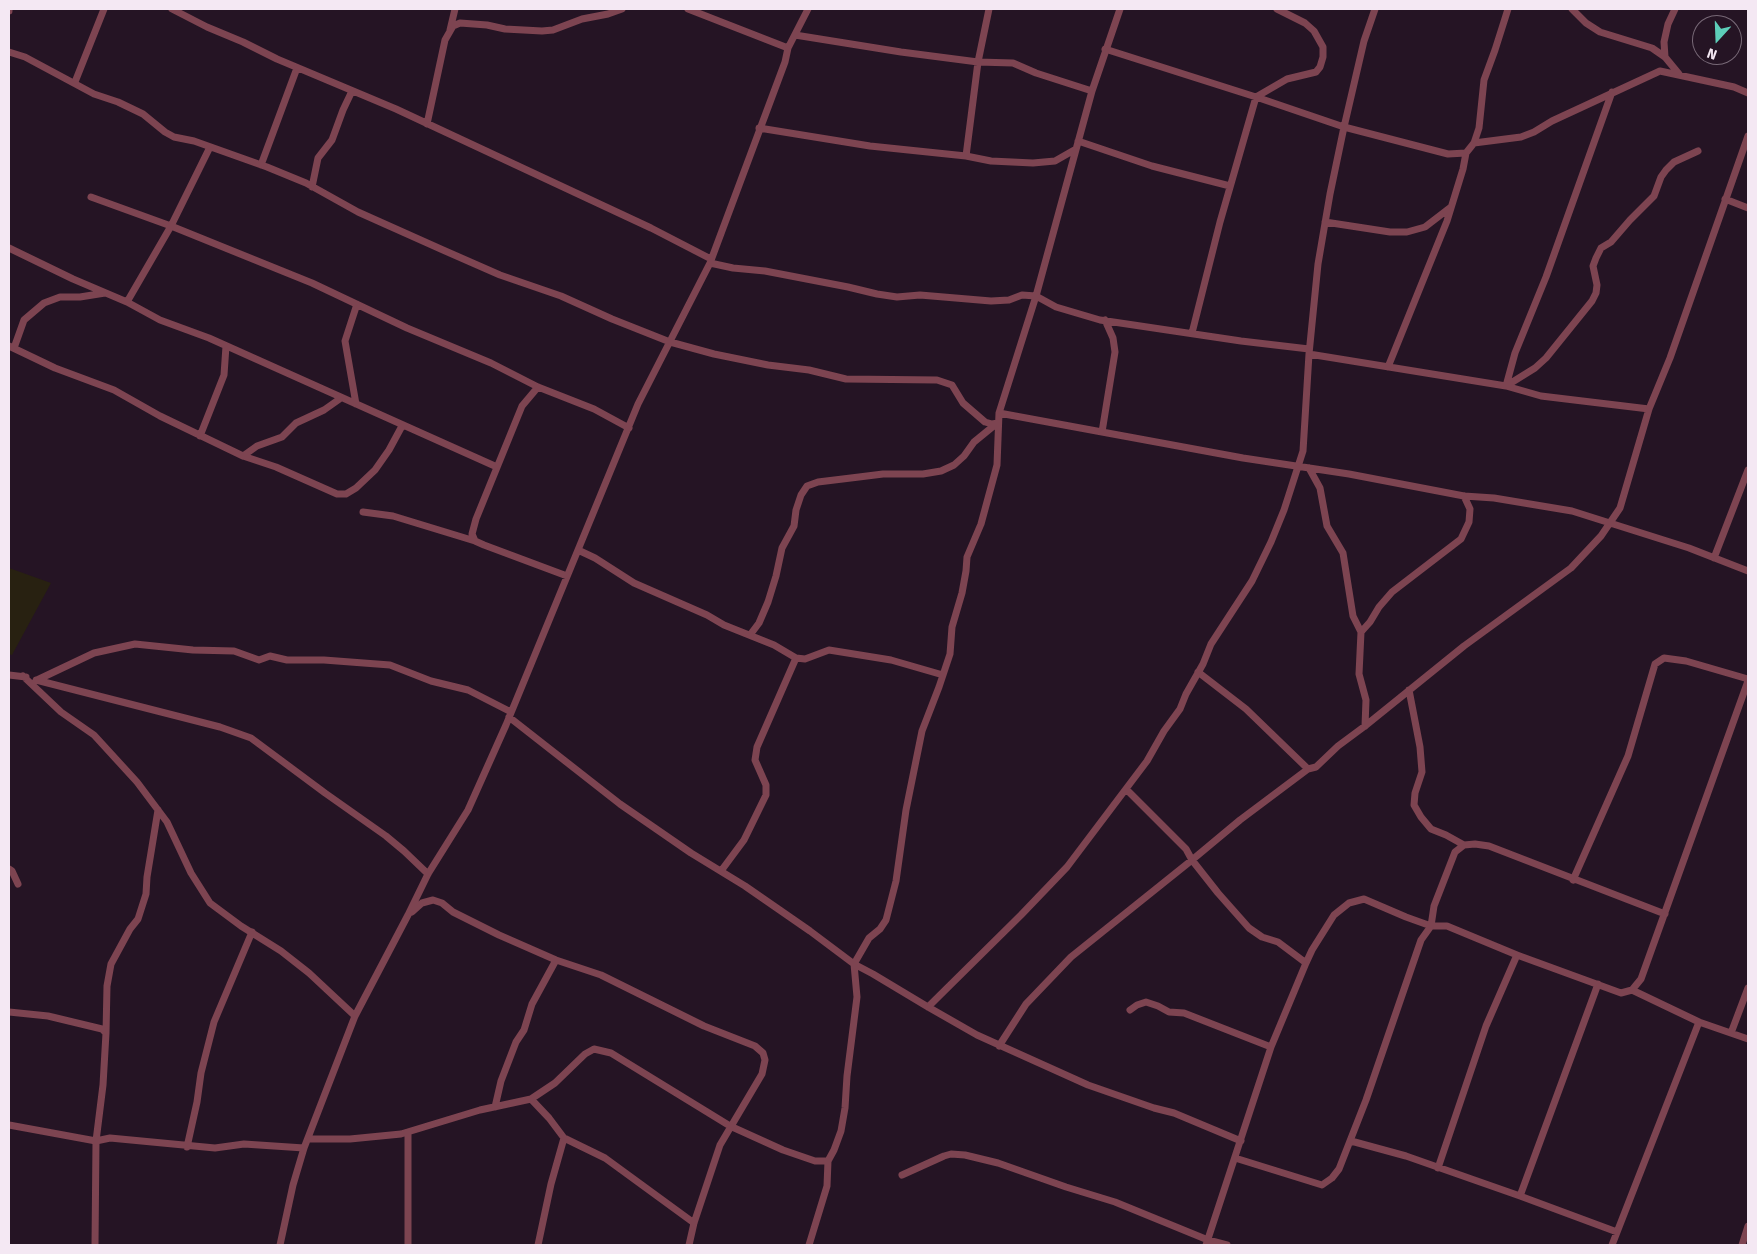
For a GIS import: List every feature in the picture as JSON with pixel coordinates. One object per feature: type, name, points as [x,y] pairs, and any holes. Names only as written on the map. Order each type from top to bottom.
[{"type":"street","points":[[75,82],[104,9]]},
{"type":"street","points":[[172,9],[207,27],[427,124],[651,228],[711,261],[733,268],[765,270],[896,297],[920,295],[991,301],[1009,300],[1022,295],[1036,296],[1056,306],[1105,320],[1309,351],[1388,368],[1506,386],[1541,396],[1649,409]]},
{"type":"street","points":[[427,124],[435,94],[445,40],[450,30],[455,9]]},
{"type":"street","points":[[450,30],[460,22],[505,29],[553,30],[582,19],[622,9]]},
{"type":"street","points":[[688,9],[788,48]]},
{"type":"street","points":[[280,1245],[293,1185],[304,1148],[355,1016],[428,874],[468,810],[510,715],[638,404],[711,261],[785,62],[788,48],[808,9]]},
{"type":"street","points":[[966,156],[978,62],[989,9]]},
{"type":"street","points":[[809,1245],[827,1186],[828,1161],[841,1131],[857,997],[854,964],[869,938],[880,929],[886,920],[896,881],[906,810],[922,732],[950,654],[952,627],[962,593],[967,557],[981,524],[997,465],[999,413],[1036,296],[1092,90],[1120,9]]},
{"type":"street","points":[[1192,333],[1230,186],[1256,97],[1287,79],[1316,72],[1320,67],[1323,57],[1323,47],[1314,32],[1305,23],[1277,9]]},
{"type":"street","points":[[928,1007],[1021,916],[1067,867],[1147,761],[1164,731],[1180,709],[1211,644],[1252,582],[1274,534],[1303,451],[1309,351],[1318,264],[1344,127],[1352,100],[1364,41],[1374,9]]},
{"type":"street","points":[[1388,368],[1452,206],[1466,153],[1474,142],[1479,128],[1484,80],[1496,50],[1508,9]]},
{"type":"street","points":[[1572,9],[1586,23],[1600,32],[1652,48],[1665,57],[1679,74]]},
{"type":"street","points":[[1665,57],[1664,42],[1668,24],[1675,9]]},
{"type":"street","points":[[795,35],[900,52],[978,62],[1013,63],[1036,73],[1092,90]]},
{"type":"street","points":[[1105,49],[1344,127],[1448,154],[1466,153]]},
{"type":"street","points":[[9,52],[24,57],[75,82],[94,94],[118,102],[143,114],[174,137],[210,147],[260,165],[312,187],[358,212],[452,254],[561,296],[670,342],[714,354],[846,378],[937,380],[952,385],[959,398],[985,422],[998,423]]},
{"type":"street","points":[[260,165],[297,68]]},
{"type":"street","points":[[1474,142],[1520,137],[1534,132],[1552,121],[1660,71],[1734,87],[1748,93]]},
{"type":"street","points":[[312,187],[318,158],[332,140],[352,91]]},
{"type":"street","points":[[1506,386],[1515,353],[1546,277],[1612,92]]},
{"type":"street","points":[[759,128],[870,146],[966,156],[991,161],[1032,163],[1055,161],[1076,149]]},
{"type":"street","points":[[999,1046],[1026,1004],[1071,957],[1240,820],[1308,769],[1316,767],[1338,746],[1366,726],[1464,646],[1571,568],[1601,536],[1623,501],[1649,409],[1670,358],[1748,136]]},
{"type":"street","points":[[1078,141],[1152,166],[1230,186]]},
{"type":"street","points":[[127,302],[171,226],[210,147]]},
{"type":"street","points":[[1506,386],[1535,368],[1546,358],[1592,301],[1597,285],[1593,266],[1601,248],[1611,242],[1654,196],[1661,177],[1666,170],[1674,162],[1698,151]]},
{"type":"street","points":[[91,197],[171,226],[312,283],[407,328],[491,363],[538,387],[594,409],[629,428]]},
{"type":"street","points":[[1725,199],[1748,208]]},
{"type":"street","points":[[1325,222],[1390,232],[1407,232],[1425,227],[1452,206]]},
{"type":"street","points":[[9,248],[127,302],[160,320],[209,338],[497,467]]},
{"type":"street","points":[[105,292],[80,297],[60,297],[44,303],[24,320],[11,347],[55,368],[114,390],[160,416],[243,456],[276,467],[337,494],[346,494],[356,488],[375,470],[402,426]]},
{"type":"street","points":[[356,304],[346,341],[356,404]]},
{"type":"street","points":[[1102,432],[1115,352],[1113,338],[1105,320]]},
{"type":"street","points":[[200,436],[224,375],[226,346]]},
{"type":"street","points":[[475,541],[472,534],[476,518],[522,406],[538,387]]},
{"type":"street","points":[[243,456],[257,446],[282,437],[296,423],[324,410],[342,398]]},
{"type":"street","points":[[999,413],[1243,458],[1464,496],[1494,498],[1572,512],[1714,558],[1748,571]]},
{"type":"street","points":[[750,635],[759,623],[768,602],[782,548],[794,526],[796,510],[801,495],[807,486],[818,482],[883,474],[923,474],[941,471],[954,465],[964,456],[974,442],[998,423]]},
{"type":"street","points":[[1309,468],[1320,488],[1327,526],[1343,553],[1353,616],[1361,632],[1359,674],[1366,700],[1366,726]]},
{"type":"street","points":[[1714,558],[1748,470]]},
{"type":"street","points":[[1361,632],[1392,592],[1461,539],[1469,522],[1470,509],[1464,496]]},
{"type":"street","points":[[363,512],[393,516],[475,541],[567,576]]},
{"type":"street","points":[[578,550],[595,558],[634,584],[707,615],[724,625],[750,635],[796,658],[804,659],[829,650],[890,660],[943,675]]},
{"type":"street","points":[[37,680],[94,653],[135,644],[193,650],[234,651],[259,660],[270,656],[294,661],[324,660],[390,665],[431,681],[468,690],[495,702],[620,804],[810,931],[854,964],[977,1036],[1088,1085],[1174,1113],[1241,1141]]},
{"type":"street","points":[[721,872],[744,840],[766,795],[766,785],[755,760],[758,747],[796,658]]},
{"type":"street","points":[[1573,880],[1628,756],[1655,664],[1664,658],[1686,661],[1748,681],[1641,979],[1632,990]]},
{"type":"street","points":[[1198,672],[1246,708],[1308,769]]},
{"type":"street","points":[[9,675],[23,676],[220,727],[252,738],[324,793],[386,836],[428,874]]},
{"type":"street","points":[[23,676],[61,712],[94,734],[137,782],[167,822],[183,858],[203,895],[218,910],[281,951],[309,973],[355,1016]]},
{"type":"street","points":[[1409,690],[1420,747],[1422,772],[1415,793],[1414,805],[1431,829],[1464,845]]},
{"type":"street","points":[[1126,789],[1186,849],[1192,860],[1218,893],[1249,928],[1262,937],[1278,942],[1306,963]]},
{"type":"street","points":[[95,1245],[96,1141],[103,1085],[107,986],[111,964],[130,928],[138,919],[146,894],[158,810]]},
{"type":"street","points":[[1235,1158],[1322,1185],[1332,1178],[1339,1169],[1386,1044],[1421,940],[1431,926],[1434,906],[1455,852],[1464,845],[1489,846],[1665,914]]},
{"type":"street","points":[[9,869],[12,871],[18,884]]},
{"type":"street","points":[[1207,1242],[1271,1047],[1306,963],[1334,915],[1349,903],[1364,899],[1431,926],[1447,926],[1516,955],[1621,992],[1632,990],[1699,1022],[1748,1039]]},
{"type":"street","points":[[408,915],[422,903],[433,900],[442,903],[453,912],[480,926],[556,960],[601,975],[704,1026],[755,1046],[763,1053],[765,1060],[762,1074],[720,1145],[694,1223],[689,1245]]},
{"type":"street","points":[[187,1147],[214,1022],[252,932]]},
{"type":"street","points":[[1438,1168],[1486,1026],[1516,955]]},
{"type":"street","points":[[495,1107],[501,1081],[516,1042],[524,1030],[532,1004],[556,960]]},
{"type":"street","points":[[1520,1196],[1598,984]]},
{"type":"street","points":[[1731,1033],[1748,988]]},
{"type":"street","points":[[1130,1010],[1146,1002],[1169,1012],[1184,1013],[1271,1047]]},
{"type":"street","points":[[9,1012],[48,1016],[91,1025],[102,1029],[106,1033]]},
{"type":"street","points":[[1612,1245],[1699,1022]]},
{"type":"street","points":[[308,1140],[350,1139],[401,1134],[495,1107],[531,1099],[555,1083],[585,1054],[594,1049],[611,1053],[730,1126],[783,1150],[814,1161],[828,1161]]},
{"type":"street","points":[[531,1099],[564,1138],[605,1158],[694,1223]]},
{"type":"street","points":[[9,1125],[96,1141],[110,1138],[187,1147],[215,1148],[244,1144],[304,1148]]},
{"type":"street","points":[[408,1132],[408,1245]]},
{"type":"street","points":[[538,1245],[551,1184],[564,1138]]},
{"type":"street","points":[[1350,1141],[1406,1156],[1616,1232]]},
{"type":"street","points":[[902,1175],[944,1156],[951,1154],[965,1155],[998,1163],[1116,1202],[1207,1242],[1227,1245]]},
{"type":"street","points":[[1742,1245],[1747,1239],[1748,1226]]},
{"type":"shaded area","points":[[9,568],[51,583],[12,655],[9,654]]}]
